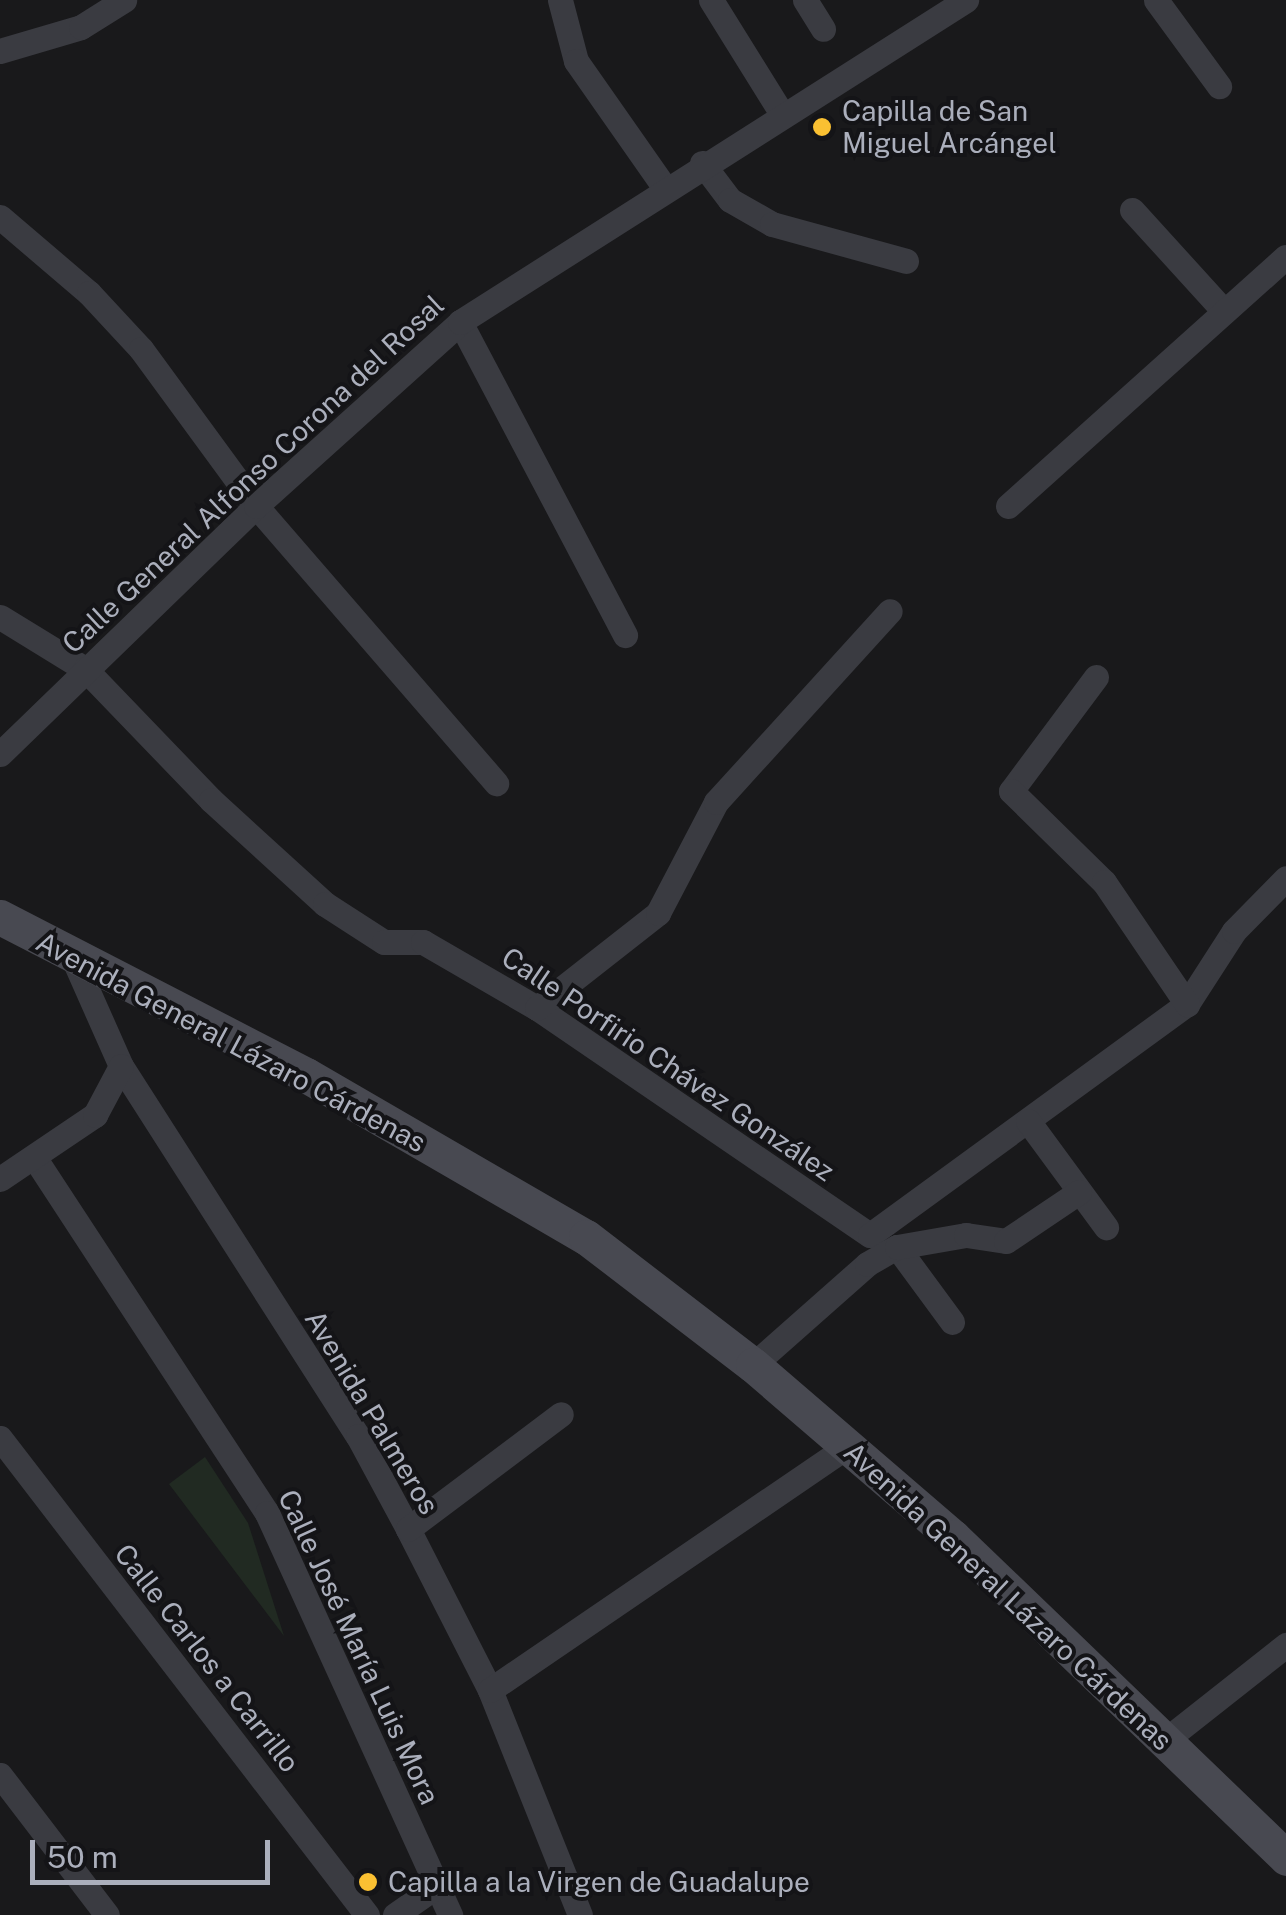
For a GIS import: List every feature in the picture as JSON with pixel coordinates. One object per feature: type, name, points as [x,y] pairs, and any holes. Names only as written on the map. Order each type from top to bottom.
[{"type":"street","points":[[0,52],[81,27],[124,0]]},
{"type":"street","points":[[560,0],[576,61],[665,188]]},
{"type":"street","points":[[711,0],[782,114]]},
{"type":"street","points":[[805,0],[823,28]]},
{"type":"street","name":"Calle General Alfonso Corona del Rosal","points":[[0,754],[256,506],[460,322],[702,163],[966,0]]},
{"type":"street","points":[[1156,0],[1219,86]]},
{"type":"street","points":[[702,163],[730,200],[772,224],[906,261]]},
{"type":"street","points":[[1132,210],[1224,311]]},
{"type":"street","points":[[0,217],[141,349],[256,506],[496,783]]},
{"type":"street","points":[[1008,506],[1286,256]]},
{"type":"street","points":[[460,322],[625,635]]},
{"type":"street","points":[[537,1008],[658,914],[716,802],[890,611]]},
{"type":"street","name":"Calle Porfirio Chávez González","points":[[0,617],[85,669],[211,800],[325,904],[384,942],[424,942],[537,1008],[870,1235],[1187,1004],[1234,931],[1286,878]]},
{"type":"street","points":[[1096,676],[1011,791],[1104,882],[1187,1004]]},
{"type":"street","name":"Avenida General Lázaro Cárdenas","points":[[0,917],[74,960],[306,1075],[586,1237],[753,1365],[848,1446],[1286,1858]]},
{"type":"street","name":"Avenida Palmeros","points":[[74,960],[121,1066],[358,1436],[408,1529],[490,1690],[580,1915]]},
{"type":"street","points":[[0,1179],[36,1160],[95,1115],[121,1066]]},
{"type":"street","points":[[1028,1121],[1106,1227]]},
{"type":"street","name":"Calle José María Luis Mora","points":[[36,1160],[266,1513],[450,1915]]},
{"type":"street","points":[[753,1365],[867,1264],[896,1247],[966,1236],[1006,1240],[1079,1192]]},
{"type":"street","points":[[896,1247],[952,1322]]},
{"type":"street","points":[[408,1529],[561,1414]]},
{"type":"street","name":"Calle Carlos a Carrillo","points":[[0,1438],[367,1915]]},
{"type":"street","points":[[490,1690],[848,1446]]},
{"type":"street","points":[[1164,1742],[1286,1645]]},
{"type":"street","points":[[0,1775],[107,1915]]},
{"type":"street","points":[[395,1915],[438,1885]]},
{"type":"shaded area","points":[[205,1457],[248,1523],[284,1636],[169,1484]]},
{"type":"place","name":"Capilla de San Miguel Arcángel","points":[[822,127]]},
{"type":"place","name":"Capilla a la Virgen de Guadalupe","points":[[368,1882]]}]
